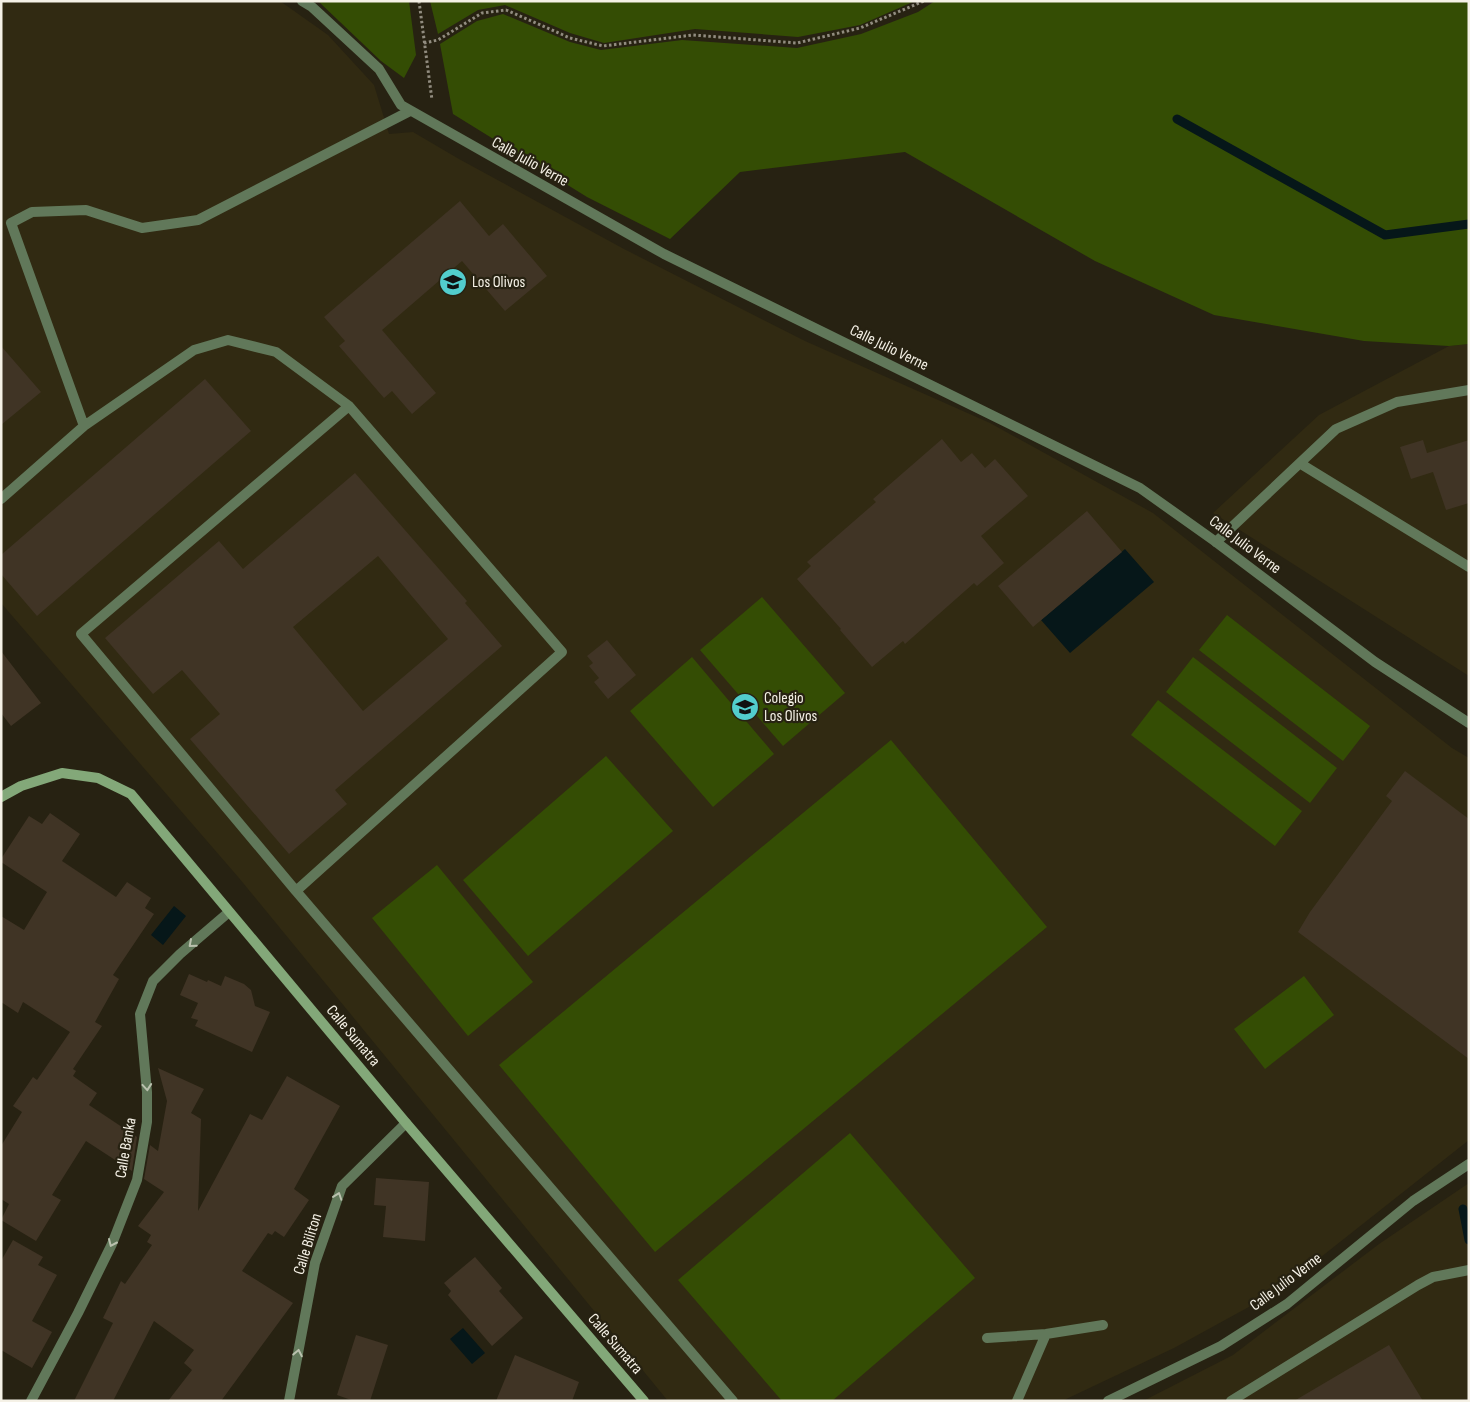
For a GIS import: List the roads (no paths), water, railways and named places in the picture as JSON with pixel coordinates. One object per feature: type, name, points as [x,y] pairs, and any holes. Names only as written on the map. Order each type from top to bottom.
[{"type":"street","name":"Calle Julio Verne","points":[[302,1],[312,7],[379,69],[401,105],[435,126],[664,254],[1140,488],[1216,542],[1375,662],[1469,723]]},
{"type":"street","points":[[84,426],[11,223],[32,212],[86,210],[142,228],[198,220],[410,110]]},
{"type":"street","points":[[1,499],[84,426],[194,350],[228,340],[276,352],[349,406],[562,652],[296,890]]},
{"type":"street","points":[[1216,542],[1336,429],[1397,402],[1469,390]]},
{"type":"street","points":[[349,406],[81,634],[296,890],[733,1401]]},
{"type":"street","points":[[1301,464],[1469,568]]},
{"type":"street","name":"Calle Sumatra","points":[[1,797],[21,786],[62,773],[98,778],[131,794],[406,1123],[644,1401]]},
{"type":"street","name":"Calle Banka","points":[[31,1401],[108,1253],[137,1180],[147,1122],[148,1092],[140,1014],[146,998],[153,981],[180,954],[229,912]]},
{"type":"street","name":"Calle Biliton","points":[[289,1401],[315,1263],[342,1186],[406,1123]]},
{"type":"street","name":"Calle Julio Verne","points":[[1108,1401],[1221,1346],[1287,1304],[1413,1201],[1469,1164]]},
{"type":"street","points":[[1232,1401],[1418,1285],[1433,1277],[1469,1270]]},
{"type":"street","points":[[987,1338],[1046,1334],[1103,1325]]},
{"type":"street","points":[[1017,1401],[1046,1334]]},
{"type":"waterway","points":[[1177,119],[1385,235],[1469,224]]},
{"type":"waterway","points":[[1463,1209],[1469,1240]]},
{"type":"place","name":"Los Olivos","points":[[453,282]]},
{"type":"place","name":"Colegio Los Olivos","points":[[745,707]]}]
